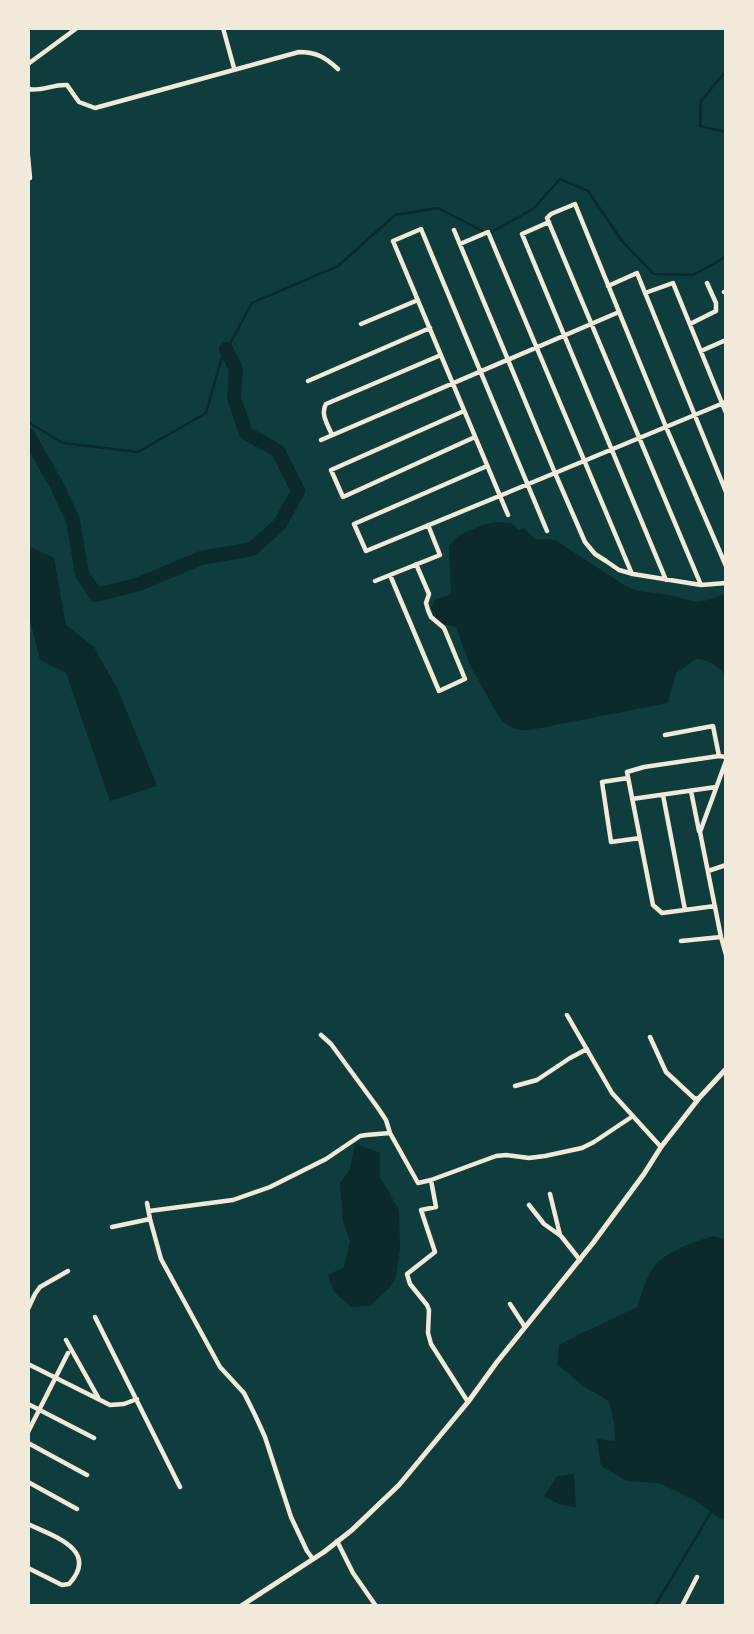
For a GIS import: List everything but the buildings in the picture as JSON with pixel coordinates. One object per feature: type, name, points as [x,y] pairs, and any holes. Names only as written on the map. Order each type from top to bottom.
[{"type":"street","points":[[28,64],[78,28]]},
{"type":"street","points":[[223,28],[234,68]]},
{"type":"street","points":[[28,89],[67,85],[79,102],[95,108],[299,52],[311,52],[328,60],[338,69]]},
{"type":"street","points":[[28,156],[30,178]]},
{"type":"street","points":[[701,585],[547,218],[551,214],[575,204],[726,566]]},
{"type":"street","points":[[549,222],[522,233],[667,581]]},
{"type":"street","points":[[508,515],[393,241],[421,229],[547,531]]},
{"type":"street","points":[[454,230],[585,542],[595,554],[632,575],[701,585],[726,583]]},
{"type":"street","points":[[460,244],[488,232],[632,575]]},
{"type":"street","points":[[608,286],[637,273],[726,492]]},
{"type":"street","points":[[645,293],[673,283],[726,413]]},
{"type":"street","points":[[690,324],[716,311],[716,303],[707,283]]},
{"type":"street","points":[[360,324],[418,300]]},
{"type":"street","points":[[321,440],[619,312]]},
{"type":"street","points":[[308,381],[430,328]]},
{"type":"street","points":[[701,351],[726,340]]},
{"type":"street","points":[[332,435],[323,414],[326,404],[441,355]]},
{"type":"street","points":[[487,466],[354,524],[366,551],[724,403]]},
{"type":"street","points":[[464,411],[331,470],[343,497],[475,437]]},
{"type":"street","points":[[375,581],[440,555],[428,525]]},
{"type":"street","points":[[390,575],[439,691],[466,679],[444,628],[431,617],[426,603],[429,594],[416,564]]},
{"type":"street","points":[[666,735],[713,726],[719,756]]},
{"type":"street","points":[[699,832],[726,759],[719,756],[627,772],[653,905],[662,914],[715,906]]},
{"type":"street","points":[[628,778],[602,782],[611,842],[640,838]]},
{"type":"street","points":[[632,799],[716,787]]},
{"type":"street","points":[[691,791],[726,955]]},
{"type":"street","points":[[663,795],[685,911]]},
{"type":"street","points":[[708,871],[726,865]]},
{"type":"street","points":[[681,942],[721,937]]},
{"type":"street","points":[[567,1016],[612,1093],[661,1147]]},
{"type":"street","points":[[321,1035],[378,1108],[416,1181],[420,1183],[496,1156],[529,1158],[582,1148],[633,1116]]},
{"type":"street","points":[[650,1037],[666,1073],[695,1099],[699,1097]]},
{"type":"street","points":[[515,1086],[537,1080],[587,1049]]},
{"type":"street","points":[[241,1606],[352,1530],[399,1485],[580,1260],[699,1097],[726,1069]]},
{"type":"street","points":[[149,1211],[233,1200],[315,1165],[360,1136],[390,1133]]},
{"type":"street","points":[[431,1180],[436,1207],[421,1210],[435,1252],[407,1274],[410,1284],[429,1310],[428,1333],[431,1344],[468,1402]]},
{"type":"street","points":[[550,1194],[561,1236]]},
{"type":"street","points":[[147,1203],[161,1259],[220,1367],[244,1393],[265,1437],[291,1517],[313,1559]]},
{"type":"street","points":[[528,1205],[544,1224],[561,1236],[580,1260]]},
{"type":"street","points":[[112,1227],[150,1219]]},
{"type":"street","points":[[28,1309],[40,1287],[68,1271]]},
{"type":"street","points":[[510,1304],[525,1327]]},
{"type":"street","points":[[95,1317],[180,1487]]},
{"type":"street","points":[[66,1340],[99,1399]]},
{"type":"street","points":[[28,1432],[68,1353]]},
{"type":"street","points":[[28,1364],[116,1406],[136,1399]]},
{"type":"street","points":[[28,1404],[94,1438]]},
{"type":"street","points":[[28,1444],[87,1475]]},
{"type":"street","points":[[28,1482],[77,1509]]},
{"type":"street","points":[[28,1524],[74,1548],[79,1562],[74,1578],[69,1584],[62,1585],[28,1568]]},
{"type":"street","points":[[337,1541],[376,1606]]},
{"type":"street","points":[[682,1606],[697,1577]]},
{"type":"water","points":[[496,522],[511,523],[519,530],[524,528],[535,539],[555,540],[624,585],[638,591],[697,602],[726,594],[726,677],[713,664],[696,659],[676,673],[668,703],[530,730],[507,725],[500,719],[469,663],[456,627],[441,624],[431,608],[435,600],[451,594],[449,546],[464,533]]},
{"type":"water","points":[[28,546],[54,558],[66,625],[94,647],[119,692],[157,786],[110,801],[66,673],[40,660],[28,612]]},
{"type":"water","points":[[355,1143],[380,1153],[380,1177],[399,1210],[400,1248],[396,1277],[389,1288],[370,1306],[351,1307],[334,1292],[328,1275],[344,1267],[350,1241],[343,1221],[340,1183],[350,1169]]},
{"type":"water","points":[[714,1236],[726,1240],[726,1514],[722,1520],[696,1501],[659,1483],[627,1481],[601,1466],[597,1439],[615,1441],[609,1401],[583,1386],[557,1364],[559,1345],[637,1307],[651,1272],[664,1257],[684,1246]]},
{"type":"water","points":[[574,1474],[576,1507],[561,1505],[544,1496],[557,1476]]},
{"type":"waterway","points":[[726,71],[701,101],[700,126],[726,132]]},
{"type":"waterway","points":[[28,422],[63,443],[138,452],[206,413],[221,360],[252,303],[338,266],[395,215],[438,208],[488,234],[533,209],[560,179],[588,191],[622,241],[654,274],[693,275],[726,257]]},
{"type":"waterway","points":[[28,435],[73,520],[82,574],[96,595],[139,584],[201,558],[252,549],[280,524],[298,491],[278,451],[246,433],[234,398],[236,369],[226,349]]},
{"type":"waterway","points":[[655,1606],[711,1512]]}]
